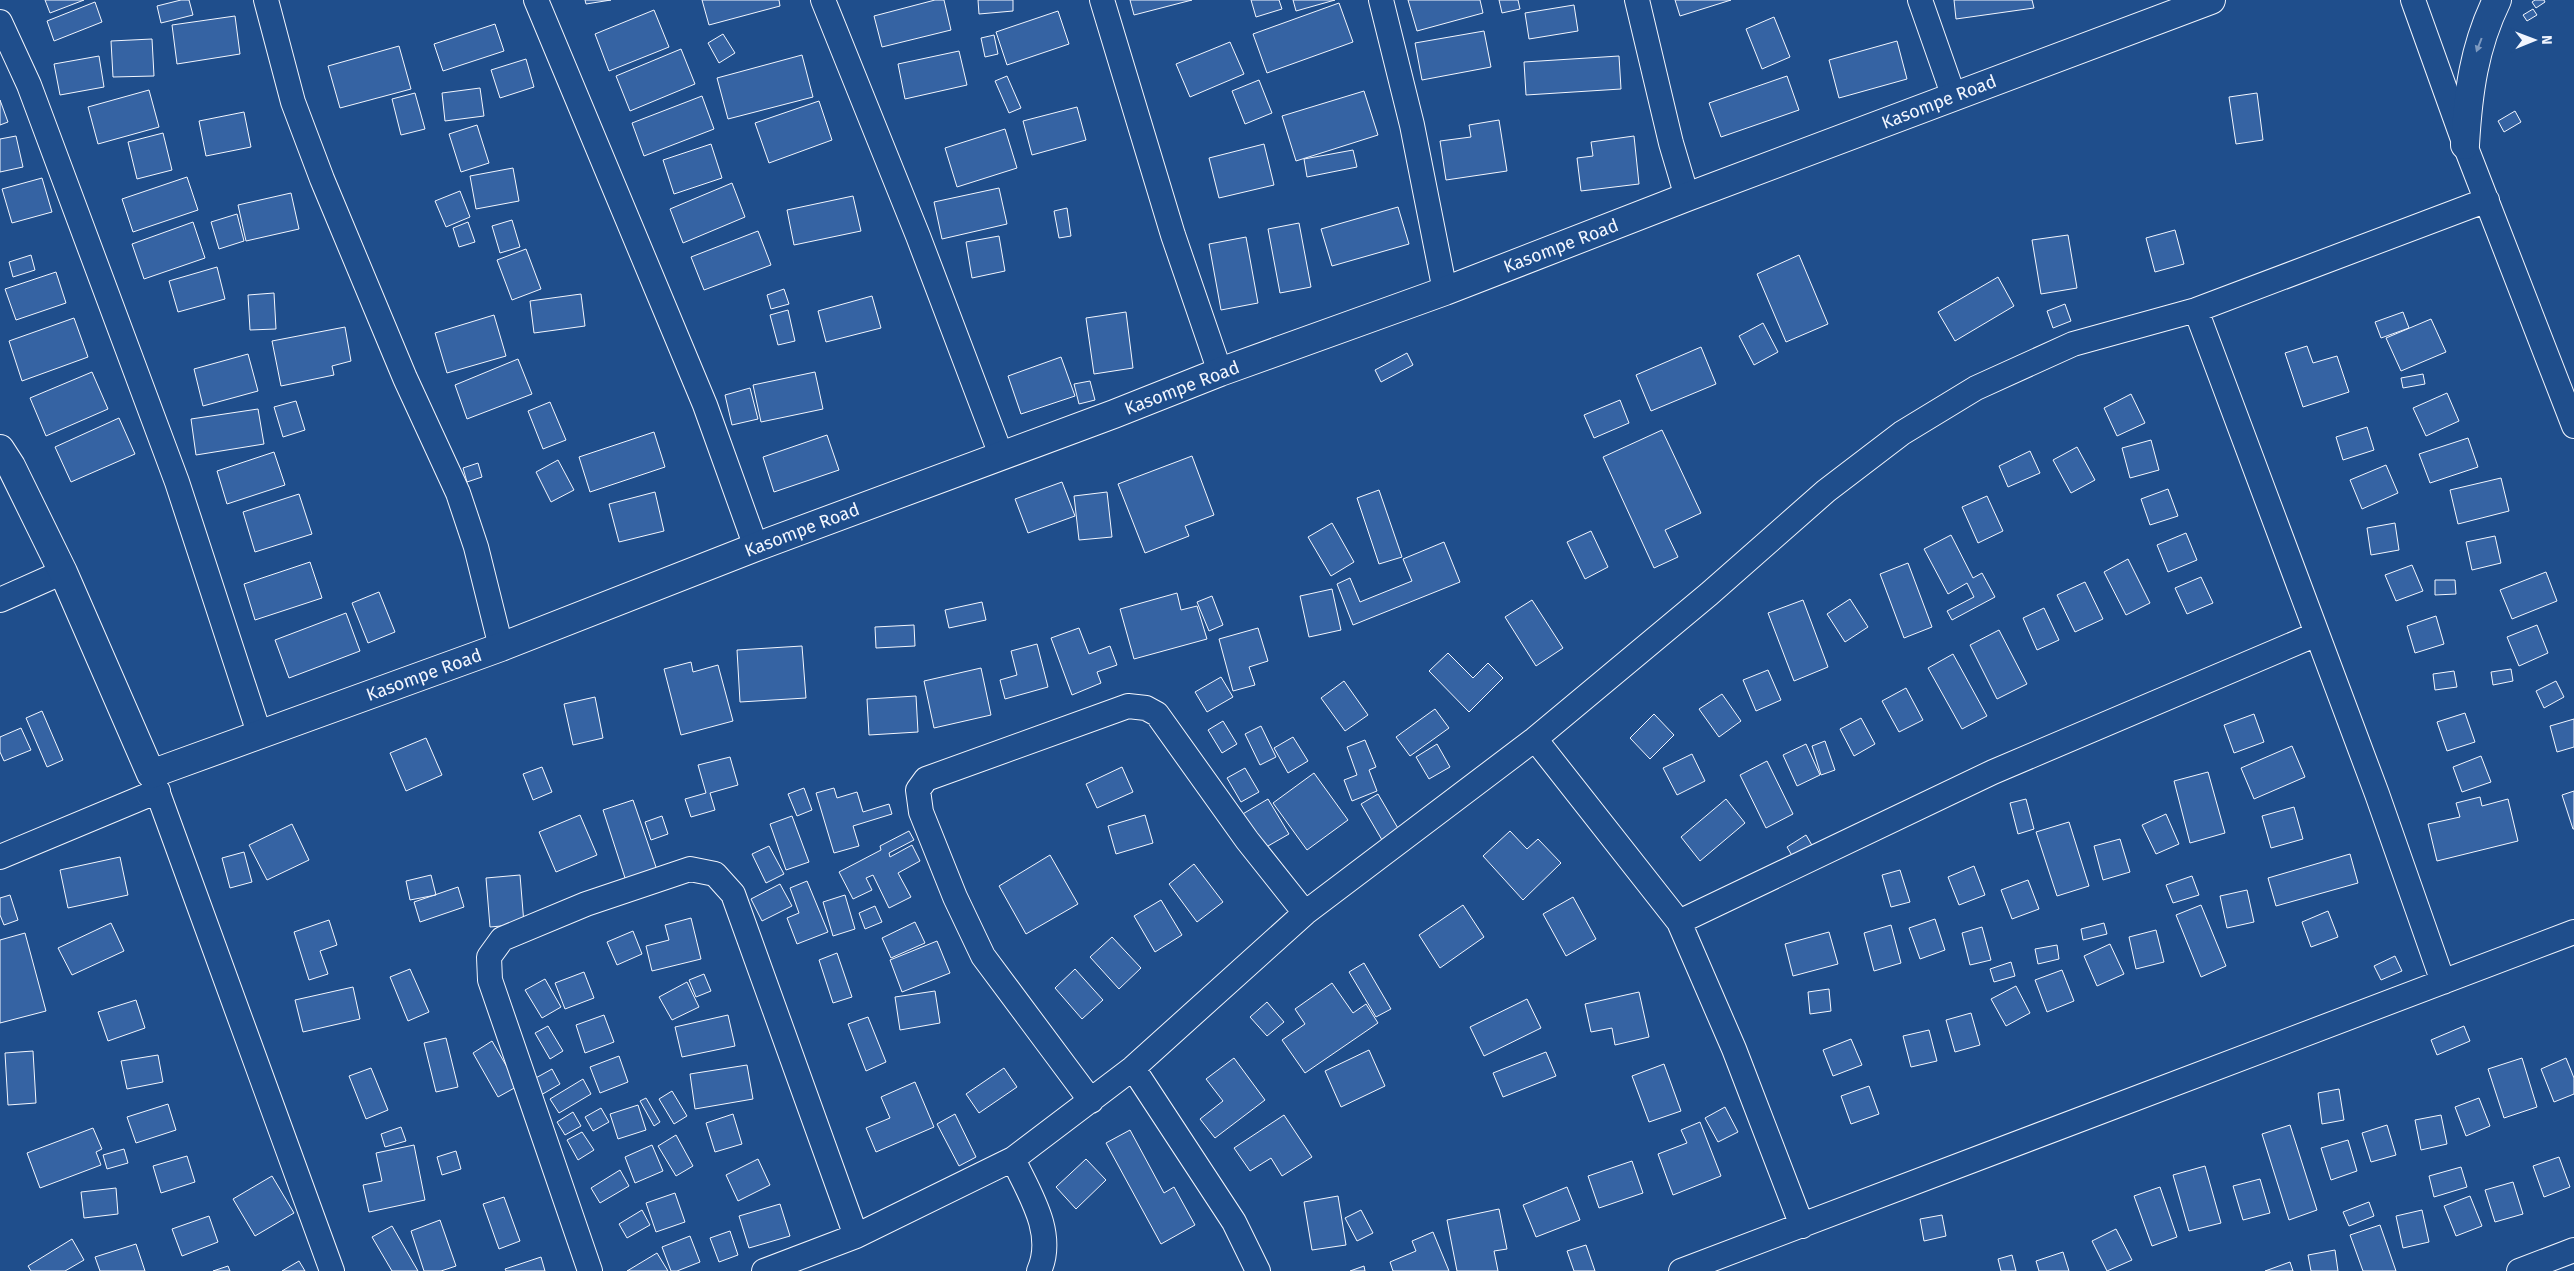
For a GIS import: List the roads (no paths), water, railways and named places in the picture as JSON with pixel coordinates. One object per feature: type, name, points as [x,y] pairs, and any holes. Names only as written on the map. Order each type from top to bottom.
[{"type":"street","points":[[266,0],[293,102],[322,179],[405,378],[458,493],[476,546],[501,647]]},
{"type":"street","points":[[536,0],[701,396],[756,547]]},
{"type":"street","points":[[823,0],[918,236],[1001,455]]},
{"type":"street","points":[[1102,0],[1174,235],[1220,372]]},
{"type":"street","points":[[1381,0],[1421,163],[1445,291]]},
{"type":"street","points":[[1637,0],[1671,143],[1687,197]]},
{"type":"street","points":[[1920,0],[1954,97]]},
{"type":"street","points":[[2413,0],[2465,145],[2574,426]]},
{"type":"street","points":[[2465,145],[2467,98],[2475,54],[2497,0]]},
{"type":"street","name":"Kasompe Road","points":[[155,782],[260,736],[501,647],[756,547],[1114,414],[1220,372],[1445,291],[2204,1]]},
{"type":"street","points":[[0,22],[32,94],[177,482],[260,736]]},
{"type":"street","points":[[764,1271],[856,1236],[1013,1159],[1134,1068],[1305,913],[1535,739],[1709,594],[1826,491],[1902,432],[1976,388],[2073,344],[2196,310],[2486,200]]},
{"type":"street","points":[[2196,310],[2377,794],[2443,982]]},
{"type":"street","points":[[0,449],[11,466],[63,572],[155,782],[332,1271]]},
{"type":"street","points":[[0,600],[63,572]]},
{"type":"street","points":[[1679,922],[1993,772],[2317,634]]},
{"type":"street","points":[[1091,1101],[983,956],[955,897],[921,812],[918,790],[926,780],[1128,706],[1146,708],[1157,714],[1247,840],[1305,913]]},
{"type":"street","points":[[1535,739],[1679,922],[1734,1049],[1802,1226]]},
{"type":"street","points":[[0,857],[155,782]]},
{"type":"street","points":[[590,1271],[490,980],[489,957],[502,939],[586,904],[690,869],[715,874],[733,894],[856,1236]]},
{"type":"street","points":[[1682,1271],[2574,932]]},
{"type":"street","points":[[1134,1068],[1234,1222],[1258,1271]]},
{"type":"street","points":[[1013,1159],[1042,1221],[1045,1243],[1040,1271]]},
{"type":"street","points":[[2519,1271],[2574,1250]]}]
